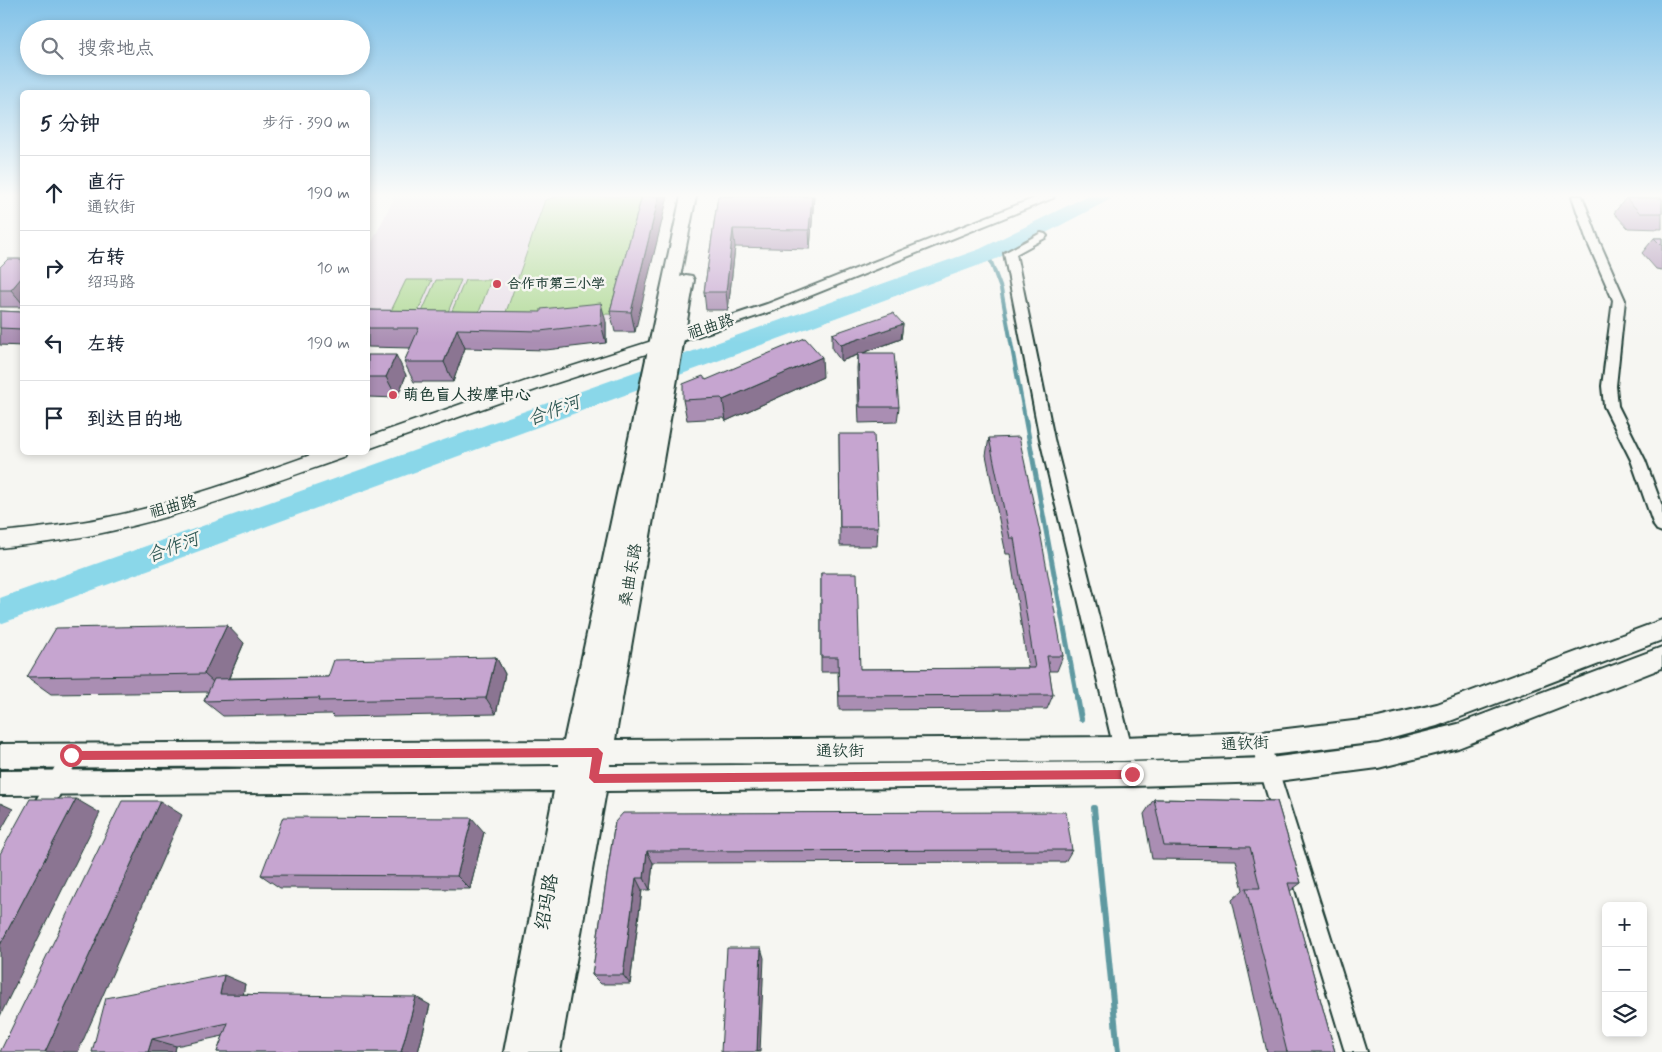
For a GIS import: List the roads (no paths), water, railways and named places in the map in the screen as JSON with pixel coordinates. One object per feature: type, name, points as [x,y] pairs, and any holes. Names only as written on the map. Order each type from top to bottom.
[{"type":"main road","points":[[665,348],[681,245]]},
{"type":"main road","points":[[665,348],[690,245]]},
{"type":"main road","name":"桑曲东路","points":[[584,766],[665,348]]},
{"type":"main road","name":"通钦街","points":[[0,756],[71,755],[584,766],[1261,744],[1378,730],[1437,715],[1662,630]]},
{"type":"main road","points":[[0,783],[584,766],[1132,774],[1270,770],[1378,756],[1458,736],[1662,657]]},
{"type":"main road","name":"绍玛路","points":[[519,1052],[584,766]]},
{"type":"main road","name":"绍玛路","points":[[545,1052],[584,766]]},
{"type":"street","name":"祖曲路","points":[[370,442],[538,383],[665,348],[926,245]]},
{"type":"street","points":[[1024,245],[1010,253],[1047,438],[1124,749]]},
{"type":"street","points":[[1594,245],[1619,300],[1608,386],[1611,406],[1638,460],[1662,526]]},
{"type":"street","name":"祖曲路","points":[[0,540],[95,527],[150,514],[209,498],[331,455]]},
{"type":"street","points":[[1261,744],[1356,1052]]},
{"type":"street","points":[[28,834],[71,755]]},
{"type":"waterway","name":"合作河","points":[[0,611],[988,254],[1006,245]]},
{"type":"waterway","points":[[988,254],[1001,289],[1025,418]]},
{"type":"waterway","points":[[1025,417],[1077,698]]},
{"type":"waterway","points":[[1077,697],[1081,719]]},
{"type":"waterway","points":[[1094,808],[1118,1052]]},
{"type":"place","name":"合作市第三小学","points":[[497,284]]},
{"type":"place","name":"萌色盲人按摩中心","points":[[393,395]]}]
